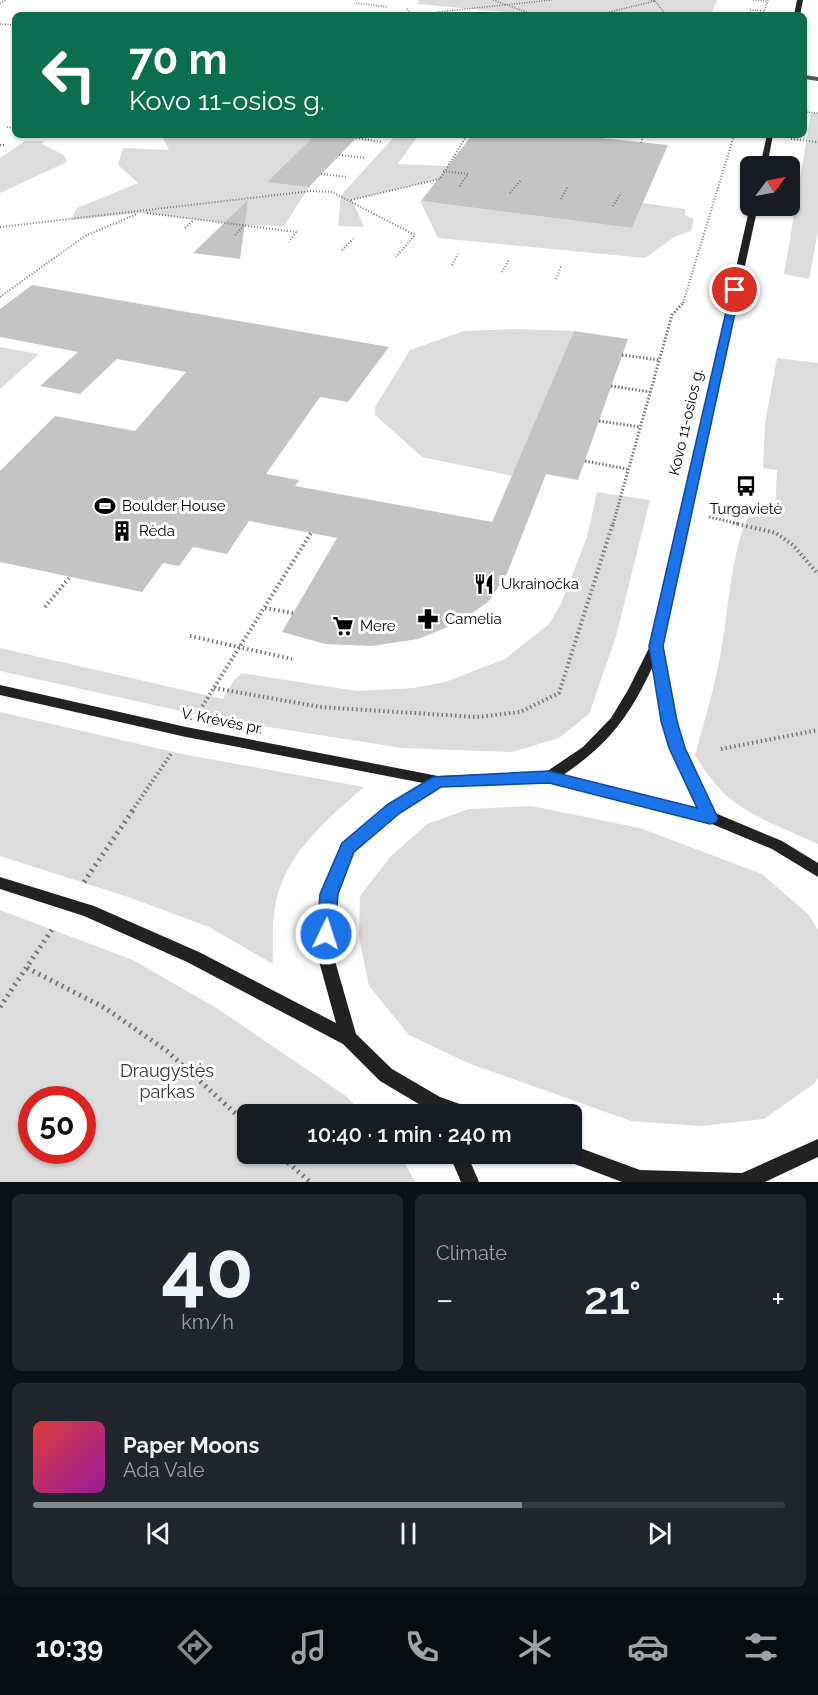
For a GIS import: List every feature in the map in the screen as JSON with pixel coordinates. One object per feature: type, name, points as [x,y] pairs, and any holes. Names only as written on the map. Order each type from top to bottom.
[{"type":"main road","points":[[765,156],[769,138]]},
{"type":"main road","name":"Kovo 11-osios g.","points":[[549,777],[585,753],[608,731],[623,710],[656,646],[752,216]]},
{"type":"main road","name":"Kovo 11-osios g.","points":[[656,646],[669,721],[677,748],[710,818]]},
{"type":"main road","name":"V. Krėvės pr.","points":[[0,690],[186,732],[438,781],[549,777],[710,818],[777,845],[818,871]]},
{"type":"main road","points":[[349,1038],[325,954],[329,894],[348,848],[394,808],[438,781]]},
{"type":"main road","points":[[0,883],[69,905],[194,957],[349,1038],[386,1075],[430,1104]]},
{"type":"main road","points":[[582,1158],[638,1180],[743,1182],[818,1148]]},
{"type":"main road","points":[[462,1164],[470,1182]]},
{"type":"path","points":[[0,3],[6,0]]},
{"type":"path","points":[[493,0],[526,12]]},
{"type":"path","points":[[436,12],[552,0]]},
{"type":"path","points":[[649,0],[654,1]]},
{"type":"path","points":[[750,10],[765,11],[768,1],[753,0]]},
{"type":"path","points":[[609,12],[654,1]]},
{"type":"path","points":[[357,3],[387,7]]},
{"type":"path","points":[[360,12],[369,5]]},
{"type":"path","points":[[407,9],[410,12]]},
{"type":"path","points":[[8,127],[12,128]]},
{"type":"path","points":[[356,138],[382,142]]},
{"type":"path","points":[[351,200],[440,179],[465,138]]},
{"type":"path","points":[[641,142],[642,138]]},
{"type":"path","points":[[214,688],[320,707],[477,717],[520,712],[559,693],[618,507],[672,315],[685,301],[733,138]]},
{"type":"path","points":[[0,145],[6,145]]},
{"type":"path","points":[[339,155],[366,158]]},
{"type":"path","points":[[443,171],[468,174],[459,187]]},
{"type":"path","points":[[321,174],[347,177]]},
{"type":"path","points":[[510,193],[521,180]]},
{"type":"path","points":[[561,199],[568,186]]},
{"type":"path","points":[[0,227],[141,213],[310,191],[332,192],[415,235],[396,257]]},
{"type":"path","points":[[613,206],[621,193]]},
{"type":"path","points":[[0,297],[85,236],[141,213],[296,232],[289,242]]},
{"type":"path","points":[[185,228],[195,219]]},
{"type":"path","points":[[235,235],[244,225]]},
{"type":"path","points":[[342,250],[353,239]]},
{"type":"path","points":[[452,265],[458,254]]},
{"type":"path","points":[[502,272],[509,260]]},
{"type":"path","points":[[555,279],[561,267]]},
{"type":"path","points":[[622,355],[659,360]]},
{"type":"path","points":[[611,386],[650,392]]},
{"type":"path","points":[[599,421],[640,427]]},
{"type":"path","points":[[585,461],[627,469]]},
{"type":"path","points":[[686,512],[776,533],[793,545],[818,574]]},
{"type":"path","points":[[0,1007],[186,732],[311,533]]},
{"type":"path","points":[[45,607],[70,577]]},
{"type":"path","points":[[265,608],[293,613]]},
{"type":"path","points":[[190,636],[292,659]]},
{"type":"path","points":[[721,749],[818,730]]},
{"type":"path","points":[[27,968],[105,1008],[167,1051],[237,1115]]},
{"type":"path","points":[[289,1164],[310,1182]]},
{"type":"green space","points":[[419,0],[717,0],[712,12],[504,12],[417,4]]},
{"type":"green space","points":[[811,113],[818,113],[818,231],[809,279],[784,274],[794,216],[800,216],[800,179]]},
{"type":"green space","points":[[163,138],[312,138],[268,181],[309,187],[284,226],[244,225],[141,213],[71,220],[77,208],[138,183],[118,165],[123,148],[169,150]]},
{"type":"green space","points":[[393,138],[416,138],[398,164],[447,166],[440,179],[352,200],[364,227],[338,226],[341,195]]},
{"type":"green space","points":[[25,141],[44,141],[42,144],[64,155],[67,162],[0,193],[0,158]]},
{"type":"green space","points":[[420,201],[632,228],[643,203],[685,209],[685,215],[694,219],[691,231],[676,236],[645,258],[438,238]]},
{"type":"green space","points":[[515,329],[574,331],[513,476],[422,457],[375,415],[375,407],[410,350],[464,331]]},
{"type":"green space","points":[[0,347],[39,354],[0,389]]},
{"type":"green space","points":[[777,358],[818,363],[818,844],[759,817],[737,804],[718,787],[695,756],[717,674],[734,566],[743,529],[750,512],[775,512],[777,470],[763,468],[765,423]]},
{"type":"green space","points":[[597,492],[650,500],[616,637],[589,714],[559,738],[512,752],[402,748],[212,718],[0,671],[0,648],[223,699],[234,680],[242,673],[357,691],[414,688],[445,682],[505,659],[549,624],[561,604],[587,537]]},
{"type":"green space","points":[[0,712],[187,755],[364,787],[320,827],[295,858],[285,875],[274,913],[273,964],[209,927],[128,897],[0,856]]},
{"type":"green space","points":[[532,806],[640,828],[762,874],[809,915],[818,930],[818,1077],[815,1083],[764,1119],[701,1126],[631,1121],[468,1063],[409,1035],[369,986],[359,938],[360,896],[390,857],[427,824],[469,809]]},
{"type":"green space","name":"Draugystės parkas","points":[[0,910],[133,960],[218,1009],[346,1096],[354,1104],[237,1104],[237,1164],[405,1164],[415,1182],[0,1182]]},
{"type":"building","points":[[312,138],[356,138],[309,187],[267,182]]},
{"type":"building","points":[[470,138],[601,138],[668,145],[632,228],[421,201]]},
{"type":"building","points":[[248,200],[240,259],[193,253]]},
{"type":"building","name":"Rėda","points":[[32,285],[389,347],[348,402],[320,397],[266,474],[299,480],[295,486],[492,522],[574,331],[628,339],[578,480],[546,474],[506,576],[488,602],[458,623],[418,639],[372,646],[325,644],[282,632],[337,538],[249,521],[227,554],[193,547],[179,566],[163,563],[142,592],[0,562],[0,471],[55,416],[135,431],[186,372],[117,359],[80,394],[40,386],[78,352],[0,337],[0,309]]},
{"type":"place","name":"Turgavietė","points":[[746,486]]},
{"type":"place","name":"Boulder House","points":[[105,506]]},
{"type":"place","name":"Rėda","points":[[122,531]]},
{"type":"place","name":"Ukrainočka","points":[[484,584]]},
{"type":"place","name":"Camelia","points":[[428,619]]},
{"type":"place","name":"Mere","points":[[343,626]]},
{"type":"route","points":[[326,934],[329,894],[348,848],[394,808],[438,781],[549,777],[710,818],[677,748],[669,721],[656,646],[735,290]]}]
